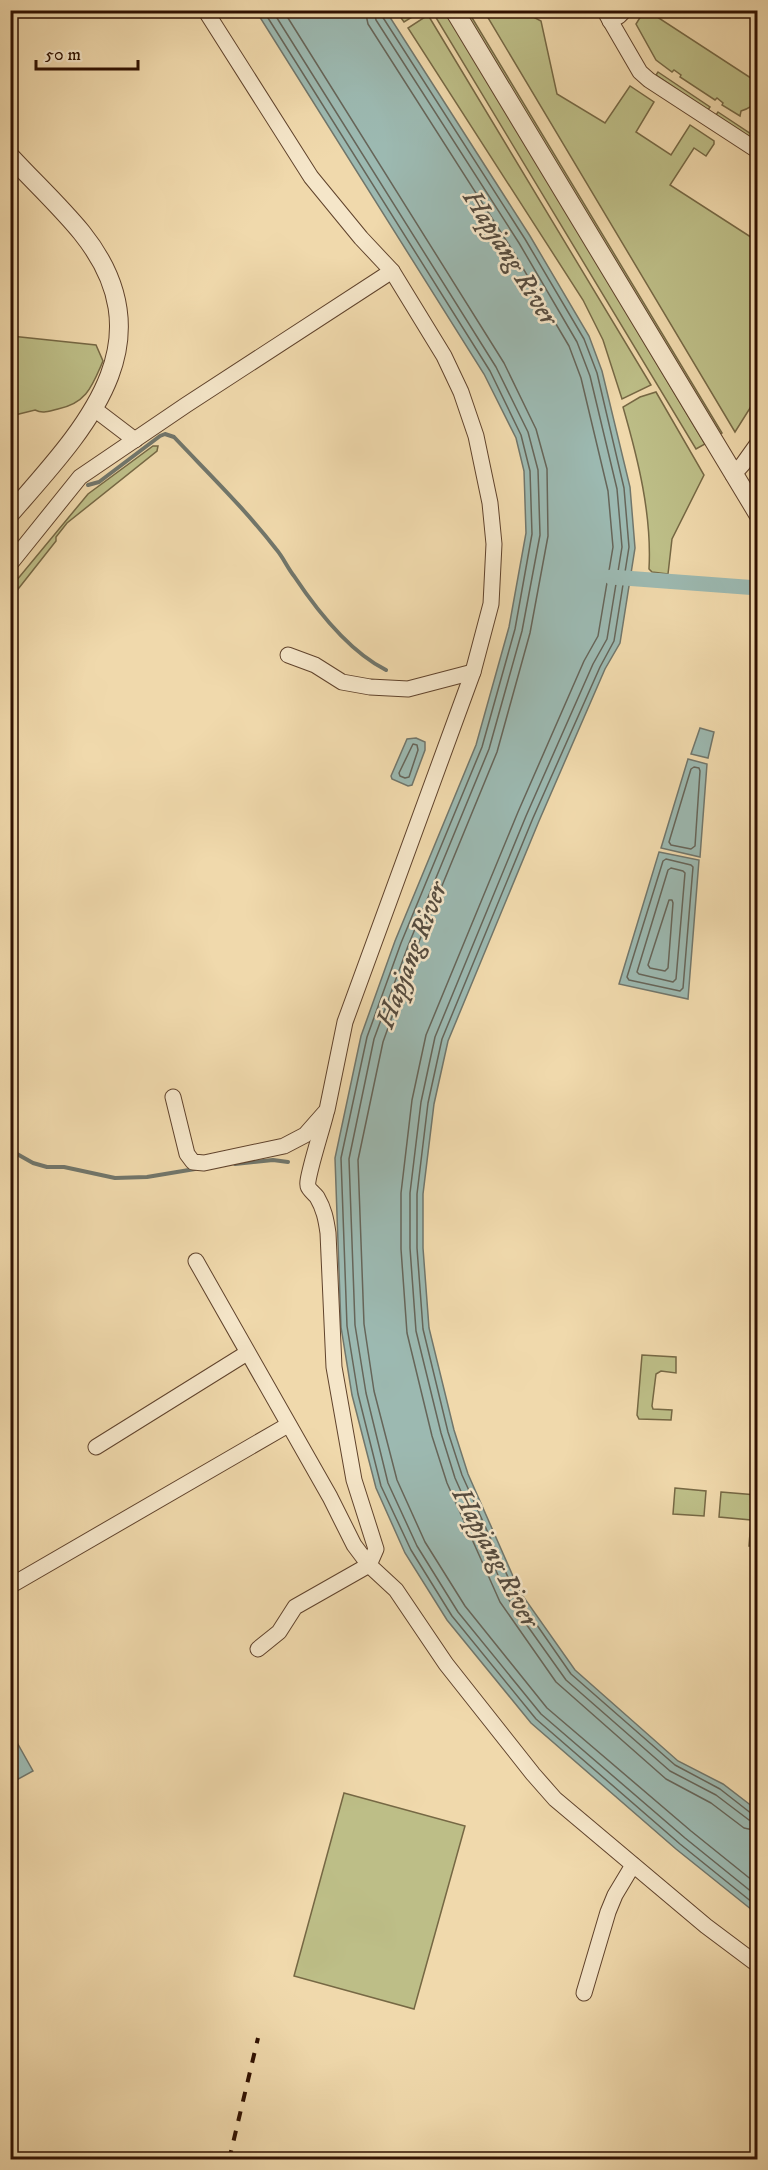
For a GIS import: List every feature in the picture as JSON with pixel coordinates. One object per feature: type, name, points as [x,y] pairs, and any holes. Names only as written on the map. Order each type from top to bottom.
[{"type":"street","points":[[204,10],[311,177],[361,238],[392,271],[444,356],[461,392],[481,459],[494,544],[491,604],[472,672],[345,1022],[318,1147],[307,1175],[308,1186],[318,1198],[325,1212],[334,1367],[354,1480],[376,1549],[369,1565],[295,1607],[279,1632],[258,1649]]},
{"type":"street","points":[[454,10],[758,514]]},
{"type":"street","points":[[607,16],[619,16],[625,10]]},
{"type":"street","points":[[607,16],[640,72],[758,151]]},
{"type":"street","points":[[10,156],[82,234],[104,267],[118,303],[120,339],[113,368],[93,408],[64,452],[10,514]]},
{"type":"street","points":[[10,564],[80,477],[392,271]]},
{"type":"street","points":[[93,408],[135,440]]},
{"type":"street","points":[[733,475],[758,442]]},
{"type":"street","points":[[288,655],[315,664],[342,682],[370,687],[408,689],[472,672]]},
{"type":"street","points":[[173,1097],[187,1154],[193,1161],[204,1163],[284,1146],[305,1135],[327,1110]]},
{"type":"street","points":[[196,1261],[330,1497],[354,1545],[369,1565],[396,1590],[446,1664],[540,1782],[555,1799],[633,1865],[706,1926],[758,1965]]},
{"type":"street","points":[[96,1447],[247,1353]]},
{"type":"street","points":[[10,1586],[288,1425]]},
{"type":"street","points":[[584,1993],[608,1912],[615,1895],[633,1865]]},
{"type":"green space","points":[[396,11],[422,11],[404,22]]},
{"type":"green space","points":[[432,11],[446,11],[705,444],[696,449]]},
{"type":"green space","points":[[464,11],[468,11],[722,433],[718,435]]},
{"type":"green space","points":[[484,11],[522,11],[541,21],[557,94],[605,123],[630,86],[654,102],[636,132],[671,155],[690,125],[714,141],[706,156],[694,148],[670,185],[757,241],[757,397],[735,432]]},
{"type":"green space","points":[[644,11],[652,11],[651,13],[757,82],[757,97],[754,104],[741,111],[740,116],[722,105],[723,103],[717,98],[715,100],[680,77],[681,75],[674,70],[672,72],[656,60],[636,24]]},
{"type":"green space","points":[[428,15],[651,385],[622,399],[603,340],[583,300],[408,28]]},
{"type":"green space","points":[[658,72],[710,107],[708,110],[656,75]]},
{"type":"green space","points":[[718,112],[757,138],[757,143],[716,115]]},
{"type":"green space","points":[[11,336],[96,345],[103,361],[92,386],[76,402],[49,411],[35,410],[11,416]]},
{"type":"green space","points":[[656,392],[704,475],[672,539],[668,574],[652,572],[649,569],[646,508],[639,467],[623,407],[640,397]]},
{"type":"green space","points":[[153,446],[158,446],[157,451],[67,523],[56,537],[56,541],[11,598],[11,587],[88,494]]},
{"type":"green space","points":[[642,1355],[676,1357],[676,1373],[661,1371],[656,1374],[652,1406],[653,1409],[672,1410],[671,1420],[639,1419],[637,1415]]},
{"type":"green space","points":[[675,1488],[706,1491],[704,1516],[673,1514]]},
{"type":"green space","points":[[721,1492],[757,1495],[757,1546],[749,1546],[751,1520],[719,1517]]},
{"type":"green space","points":[[344,1793],[465,1826],[414,2009],[294,1976]]},
{"type":"water","name":"Hapjang River","points":[[256,11],[386,11],[530,236],[589,336],[602,371],[630,487],[635,548],[620,643],[605,669],[539,821],[448,1041],[434,1104],[423,1194],[423,1248],[429,1328],[454,1430],[468,1474],[520,1592],[575,1670],[678,1761],[723,1784],[757,1810],[757,1914],[676,1849],[531,1723],[447,1620],[405,1553],[376,1488],[352,1395],[341,1327],[335,1158],[361,1036],[395,941],[476,745],[509,627],[526,533],[524,471],[516,438],[484,374]]},
{"type":"water","points":[[700,728],[714,732],[708,758],[691,754]]},
{"type":"water","points":[[416,738],[425,742],[425,750],[412,785],[408,786],[392,779],[391,776],[407,739]]},
{"type":"water","points":[[688,759],[707,764],[700,857],[661,848]]},
{"type":"water","points":[[659,852],[699,860],[688,999],[619,984]]},
{"type":"water","points":[[10,1730],[33,1771],[11,1783],[10,1783]]},
{"type":"waterway","points":[[88,485],[99,482],[160,436],[165,434],[174,437],[264,534],[335,629],[360,652],[386,670]]},
{"type":"waterway","points":[[611,577],[758,588]]},
{"type":"waterway","points":[[10,1150],[33,1163],[47,1167],[64,1167],[115,1178],[147,1177],[195,1169]]},
{"type":"waterway","points":[[235,1164],[273,1160],[288,1162]]},
{"type":"railway","points":[[229,2160],[258,2038]]}]
